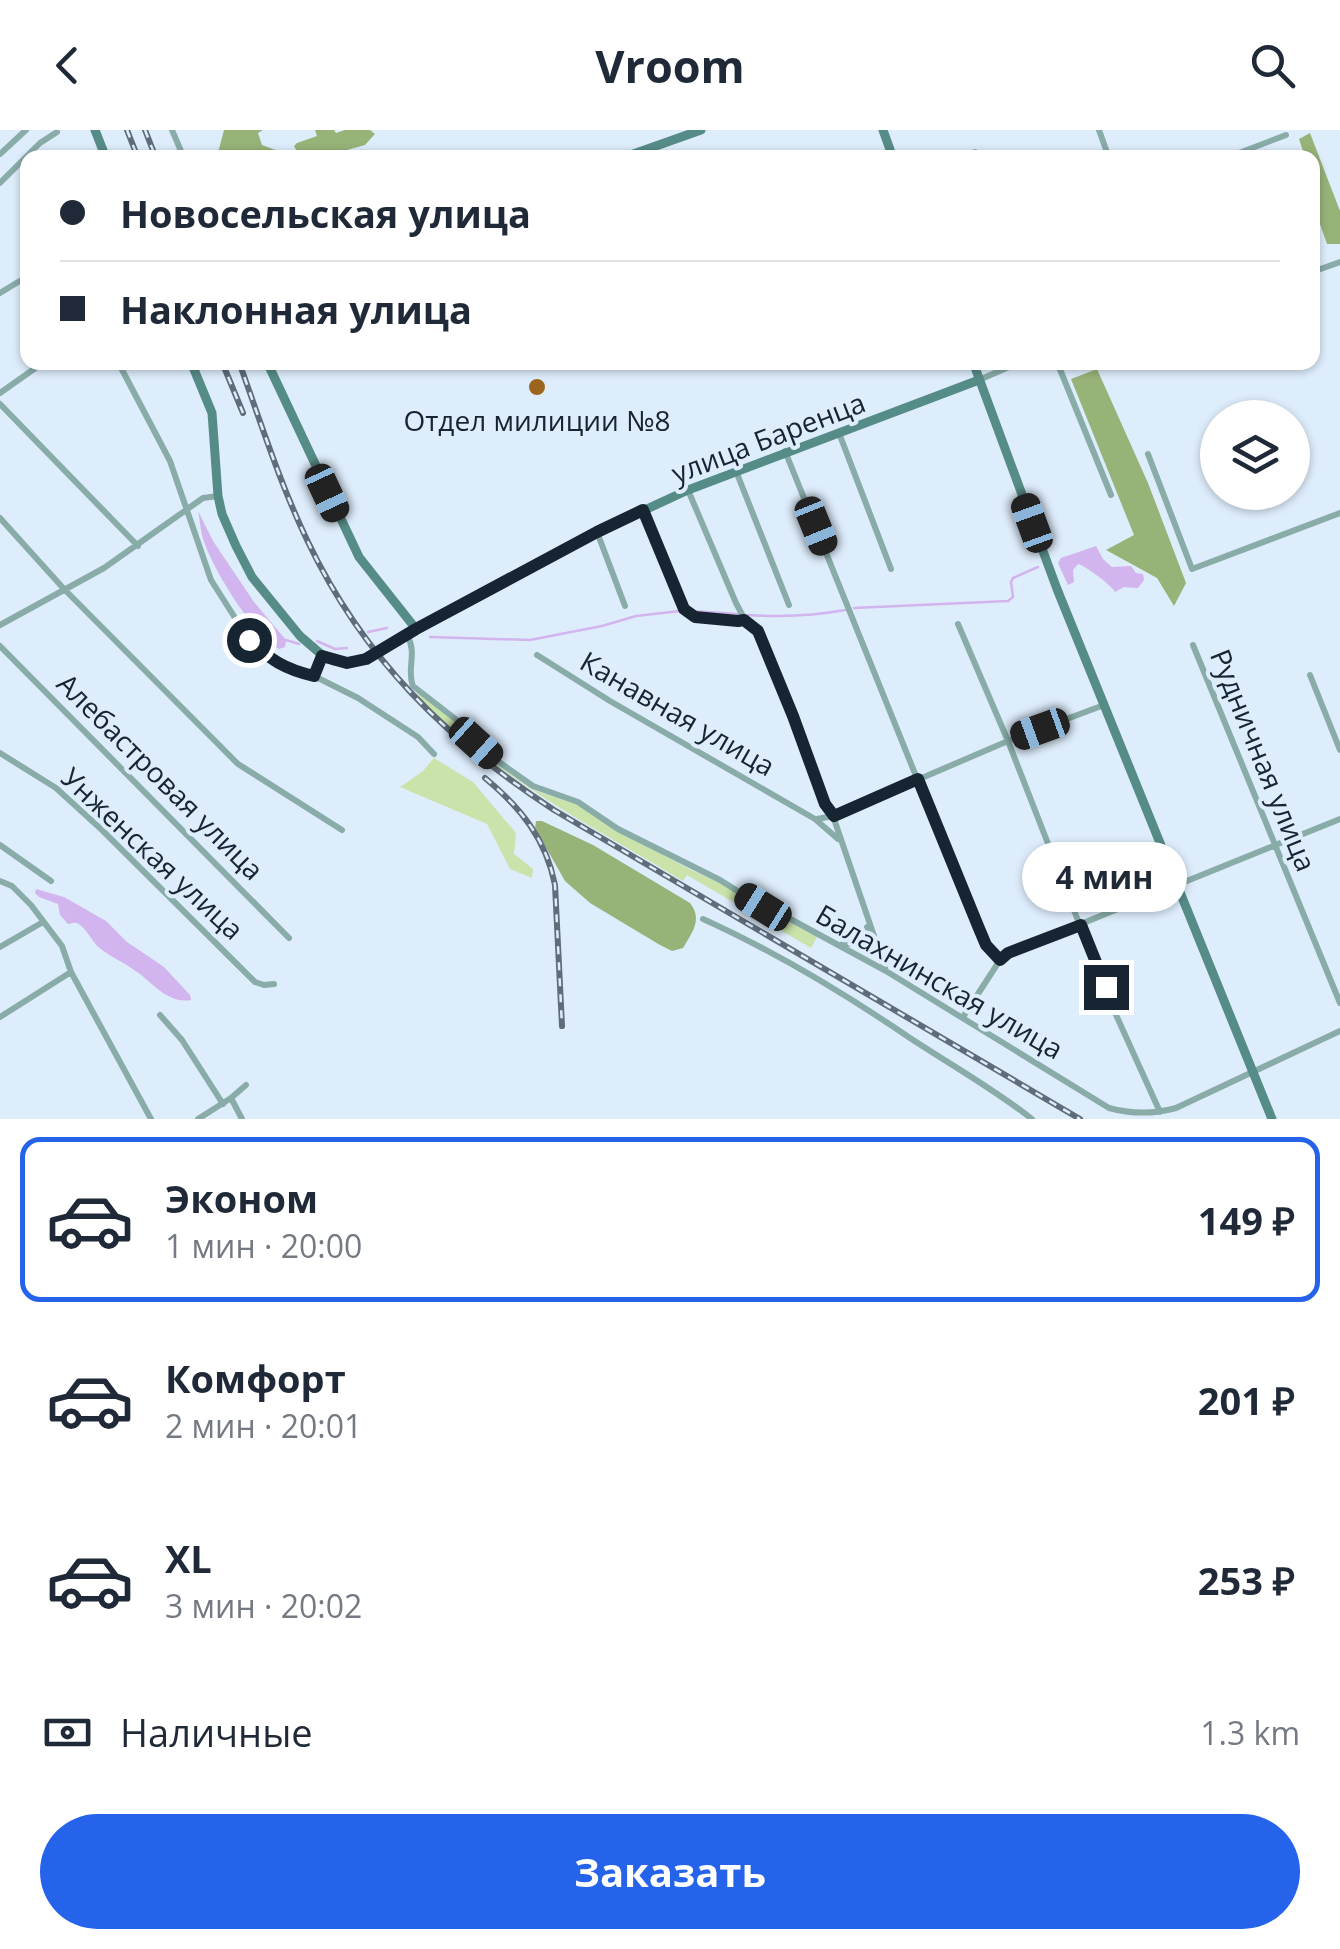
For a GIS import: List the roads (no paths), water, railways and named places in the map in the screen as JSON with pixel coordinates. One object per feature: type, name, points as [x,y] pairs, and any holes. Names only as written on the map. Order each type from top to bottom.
[{"type":"street","points":[[0,154],[26,130]]},
{"type":"street","points":[[645,150],[701,130]]},
{"type":"street","points":[[33,150],[57,132]]},
{"type":"street","points":[[1247,150],[1286,135]]},
{"type":"street","points":[[0,183],[20,163]]},
{"type":"street","points":[[0,393],[33,370]]},
{"type":"street","points":[[122,370],[170,461],[211,580],[249,640],[272,661],[358,698],[418,737],[434,754]]},
{"type":"street","points":[[194,370],[212,413],[222,514],[252,577],[300,636],[322,656],[314,676]]},
{"type":"street","points":[[271,370],[359,557],[412,632]]},
{"type":"street","points":[[976,370],[1057,589],[1272,1119]]},
{"type":"street","points":[[980,380],[1002,370]]},
{"type":"street","points":[[1060,370],[1111,495]]},
{"type":"street","name":"улица Баренца","points":[[322,656],[334,661],[366,659],[643,510],[736,470],[980,380]]},
{"type":"street","points":[[0,404],[138,546]]},
{"type":"street","points":[[839,432],[891,569]]},
{"type":"street","points":[[785,452],[986,945],[1000,960]]},
{"type":"street","points":[[1148,454],[1192,569],[1340,513]]},
{"type":"street","points":[[736,470],[790,605]]},
{"type":"street","points":[[688,490],[744,620],[758,631],[793,716],[825,804],[834,816],[886,971]]},
{"type":"street","points":[[0,626],[104,568],[203,498],[218,496]]},
{"type":"street","points":[[643,510],[684,609],[695,617],[744,620]]},
{"type":"street","points":[[0,518],[64,589],[238,764],[342,830]]},
{"type":"street","points":[[597,532],[625,606]]},
{"type":"street","points":[[958,624],[1008,740],[1112,1006],[1160,1112]]},
{"type":"street","name":"Балахнинская улица","points":[[412,632],[413,686],[462,724],[476,743],[533,786],[578,802],[618,828],[886,971],[1109,1108],[1125,1112],[1176,1108],[1340,1031]]},
{"type":"street","name":"Алебастровая улица","points":[[0,646],[289,938]]},
{"type":"street","name":"Рудничная улица","points":[[1193,646],[1340,1003]]},
{"type":"street","name":"Канавная улица","points":[[537,655],[815,818],[843,845]]},
{"type":"street","points":[[1310,675],[1340,750]]},
{"type":"street","points":[[815,818],[834,816],[1008,740],[1104,705]]},
{"type":"street","name":"Унженская улица","points":[[0,753],[56,788],[255,982],[274,984]]},
{"type":"street","points":[[963,1018],[1008,953],[1340,820]]},
{"type":"street","points":[[0,845],[52,881]]},
{"type":"street","points":[[0,881],[12,886],[62,946],[70,972],[152,1119]]},
{"type":"street","points":[[703,919],[800,967],[980,1081],[1032,1119]]},
{"type":"street","points":[[839,946],[856,943],[866,934],[868,920]]},
{"type":"street","points":[[0,946],[43,922]]},
{"type":"street","points":[[0,1016],[70,972]]},
{"type":"street","points":[[160,1015],[182,1040],[223,1104]]},
{"type":"street","points":[[198,1119],[246,1085]]},
{"type":"street","points":[[231,1098],[242,1119]]},
{"type":"waterway","points":[[854,608],[1008,601],[1013,597],[1013,578],[1038,567]]},
{"type":"waterway","points":[[748,615],[797,616],[845,610]]},
{"type":"waterway","points":[[430,637],[530,640],[636,616],[680,611]]},
{"type":"waterway","points":[[692,611],[737,614]]},
{"type":"waterway","points":[[368,632],[387,628]]},
{"type":"waterway","points":[[286,640],[299,644]]},
{"type":"waterway","points":[[317,641],[335,649],[347,648]]},
{"type":"railway","points":[[127,130],[135,150]]},
{"type":"railway","points":[[145,130],[153,150]]},
{"type":"railway","points":[[225,370],[243,413]]},
{"type":"railway","points":[[242,370],[288,498],[330,584],[382,660],[444,725],[554,810],[1080,1119]]},
{"type":"railway","points":[[485,778],[530,826],[551,868],[562,1026]]},
{"type":"place","name":"Отдел милиции №8","points":[[537,387]]}]
